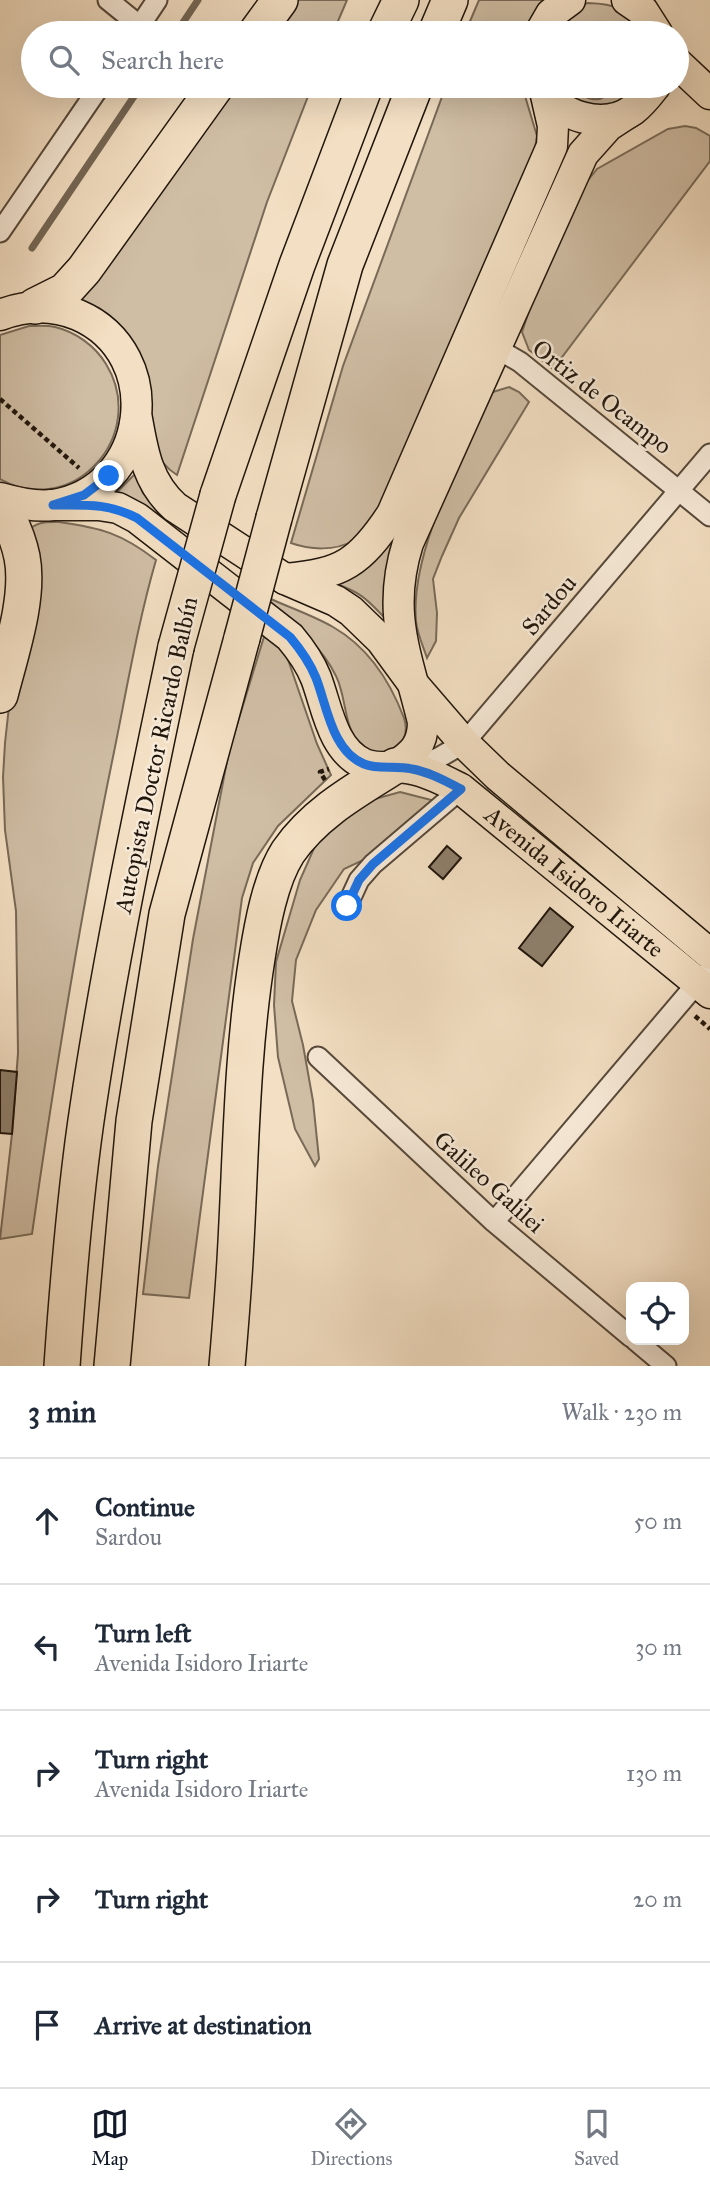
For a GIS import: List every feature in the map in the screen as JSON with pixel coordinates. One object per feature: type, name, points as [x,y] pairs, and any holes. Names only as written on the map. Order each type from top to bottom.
[{"type":"highway","points":[[265,21],[281,0]]},
{"type":"highway","points":[[391,21],[401,0]]},
{"type":"highway","points":[[441,21],[450,0]]},
{"type":"highway","points":[[35,306],[65,291],[84,270],[207,98]]},
{"type":"highway","name":"Autopista Doctor Ricardo Balbín","points":[[62,1366],[69,1268],[88,1108],[121,913],[176,647],[218,495],[297,265],[360,98]]},
{"type":"highway","name":"Autopista Doctor Ricardo Balbín","points":[[111,1366],[134,1121],[167,914],[345,265],[410,98]]},
{"type":"highway","points":[[0,500],[14,528],[23,558],[24,585],[0,695]]},
{"type":"highway","points":[[227,1366],[236,1260],[243,1069],[256,964],[271,895],[287,854],[310,823],[333,806],[403,767]]},
{"type":"main road","points":[[547,21],[551,14],[569,0]]},
{"type":"main road","points":[[627,0],[643,11],[649,21]]},
{"type":"main road","points":[[689,74],[710,94]]},
{"type":"main road","points":[[285,579],[317,576],[338,570],[358,557],[377,538],[392,514],[552,146],[553,126],[546,98]]},
{"type":"main road","points":[[552,98],[574,115],[593,120],[613,118],[631,111]]},
{"type":"main road","points":[[403,767],[416,751],[423,733],[423,722],[397,615],[399,576],[408,542],[583,154],[608,126],[646,98]]},
{"type":"main road","points":[[0,314],[35,306]]},
{"type":"main road","name":"Avenida Isidoro Iriarte","points":[[35,306],[64,310],[81,317],[112,339],[128,363],[136,390],[137,419],[144,461],[164,498],[175,508],[285,579],[336,601],[351,611],[381,640],[414,685],[464,743],[498,776],[710,954]]},
{"type":"main road","points":[[53,505],[84,495],[109,476],[128,450],[137,419]]},
{"type":"main road","name":"Avenida Isidoro Iriarte","points":[[0,500],[25,505],[99,505],[118,508],[137,518],[290,637],[303,652],[315,675],[337,737],[353,758],[373,767],[403,767],[425,772],[468,794],[706,981]]},
{"type":"main road","points":[[468,794],[498,776]]},
{"type":"street","points":[[108,0],[129,21]]},
{"type":"street","points":[[144,21],[157,0]]},
{"type":"street","points":[[0,232],[92,98]]},
{"type":"street","name":"Ortiz de Ocampo","points":[[494,347],[520,362],[710,516]]},
{"type":"street","name":"Sardou","points":[[403,767],[440,757],[464,743],[710,454]]},
{"type":"street","points":[[347,906],[359,880],[373,864],[468,794]]},
{"type":"street","points":[[494,1222],[706,981]]},
{"type":"street","name":"Galileo Galilei","points":[[318,1057],[494,1222],[626,1332]]},
{"type":"street","name":"Galileo Galilei","points":[[641,1345],[666,1366]]},
{"type":"path","points":[[0,400],[87,476]]},
{"type":"shaded area","points":[[295,0],[347,0],[338,21],[280,21]]},
{"type":"shaded area","points":[[479,0],[549,0],[534,21],[470,21]]},
{"type":"shaded area","points":[[588,3],[608,5],[621,10],[633,21],[559,21],[571,8]]},
{"type":"shaded area","points":[[225,98],[307,98],[267,202],[177,475],[158,456],[154,445],[148,382],[131,340],[108,314],[74,298]]},
{"type":"shaded area","points":[[442,98],[526,98],[537,136],[534,156],[376,515],[353,541],[338,547],[306,547],[291,543],[343,366]]},
{"type":"shaded area","points":[[571,98],[632,98],[629,101],[596,112]]},
{"type":"shaded area","points":[[685,126],[696,128],[710,136],[710,161],[553,369],[529,350],[522,332],[538,284],[585,184],[597,169],[668,129]]},
{"type":"shaded area","points":[[29,326],[55,327],[84,341],[106,364],[117,391],[118,417],[111,442],[97,463],[77,479],[54,488],[28,489],[0,479],[0,335]]},
{"type":"shaded area","points":[[509,387],[529,402],[459,518],[442,556],[433,579],[437,613],[436,641],[427,658],[416,621],[416,594],[429,537],[452,477],[488,397],[493,392]]},
{"type":"shaded area","points":[[135,474],[143,493],[161,515],[112,497]]},
{"type":"shaded area","points":[[401,520],[387,620],[359,594],[336,584],[362,571]]},
{"type":"shaded area","points":[[59,522],[110,533],[156,560],[133,655],[90,872],[59,1052],[32,1234],[0,1239],[18,1053],[16,911],[5,830],[5,743],[28,532],[38,524]]},
{"type":"shaded area","points":[[256,592],[314,617],[357,644],[385,678],[404,718],[406,728],[400,745],[393,751],[377,755],[361,746],[351,730],[339,685],[329,663],[300,630]]},
{"type":"shaded area","points":[[267,627],[284,648],[317,744],[331,775],[278,826],[253,863],[242,898],[189,1298],[143,1294],[158,1166],[193,939],[229,751]]},
{"type":"shaded area","points":[[400,792],[439,802],[372,856],[344,869],[316,910],[296,960],[292,1001],[313,1101],[319,1159],[315,1166],[295,1129],[278,1057],[274,1005],[276,962],[300,880],[315,846],[333,827],[364,802]]},
{"type":"building","points":[[447,846],[461,858],[443,879],[429,867]]},
{"type":"building","points":[[550,908],[573,927],[542,966],[519,948]]},
{"type":"building","points":[[0,1070],[17,1072],[12,1134],[0,1133]]},
{"type":"waterway","points":[[184,21],[198,0]]},
{"type":"waterway","points":[[32,248],[133,98]]},
{"type":"route","points":[[109,476],[84,495],[53,505],[99,505],[118,508],[137,518],[290,637],[303,652],[315,675],[337,737],[353,758],[373,767],[395,766],[425,772],[461,789],[373,864],[359,880],[347,906]]}]
